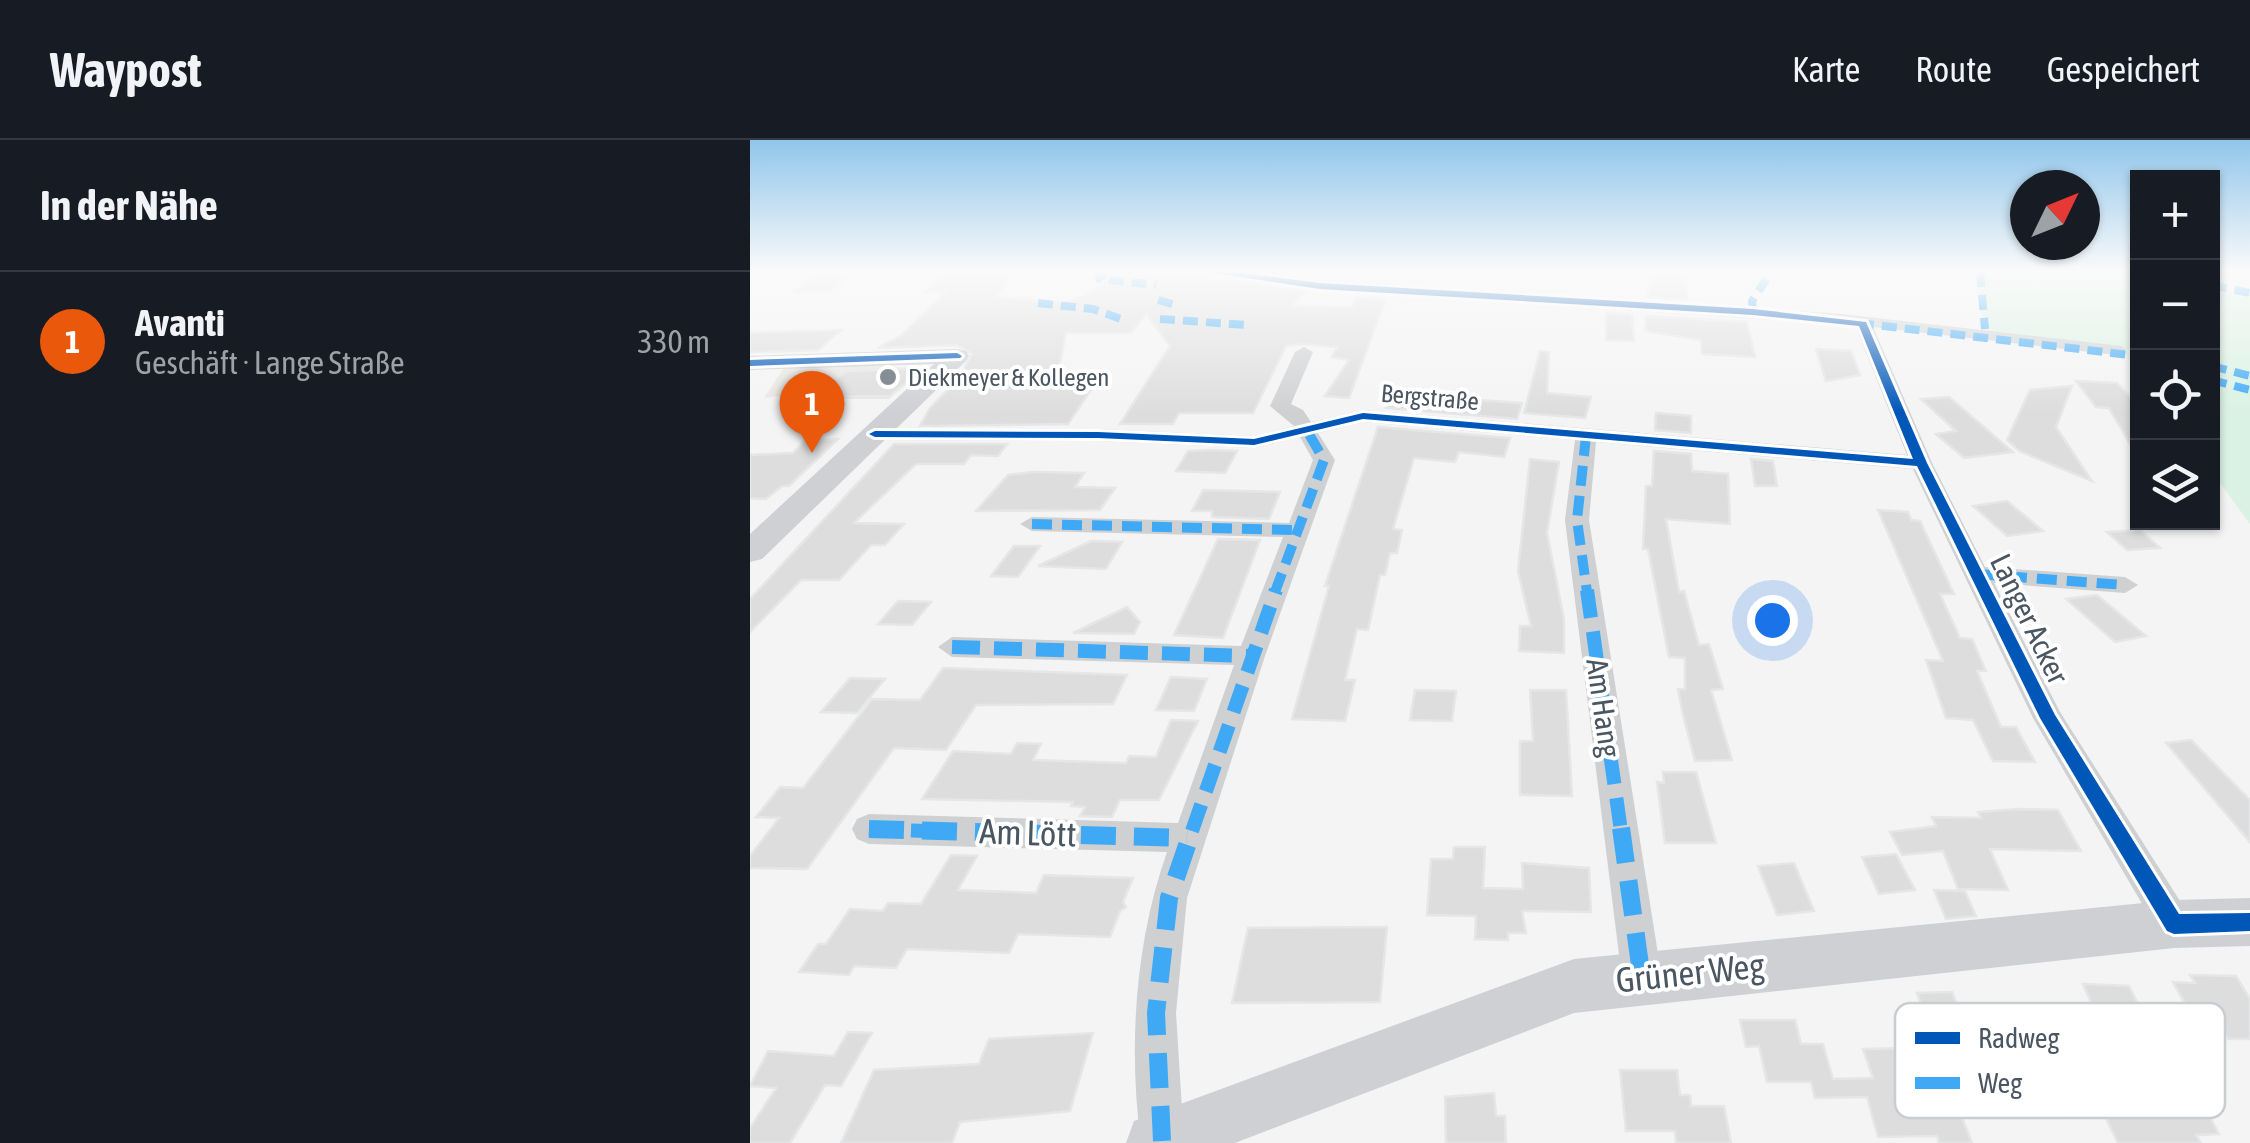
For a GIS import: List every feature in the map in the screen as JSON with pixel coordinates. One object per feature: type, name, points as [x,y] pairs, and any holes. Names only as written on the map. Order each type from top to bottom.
[{"type":"street","points":[[1815,319],[2116,350]]},
{"type":"street","name":"Langer Acker","points":[[1863,324],[1921,463],[2048,718],[2174,924]]},
{"type":"street","points":[[1159,1142],[1156,1012],[1170,898],[1250,656],[1324,460],[1296,414],[1280,406],[1304,352]]},
{"type":"street","points":[[750,363],[956,356],[756,540]]},
{"type":"street","name":"Bergstraße","points":[[875,434],[1098,435],[1254,442],[1363,416],[1921,463]]},
{"type":"street","name":"Am Hang","points":[[1586,436],[1577,520],[1642,978]]},
{"type":"street","points":[[1032,524],[1295,530]]},
{"type":"street","name":"Langer Acker","points":[[1977,574],[2125,585]]},
{"type":"street","points":[[952,647],[1250,656]]},
{"type":"street","name":"Am Lött","points":[[869,828],[1187,838]]},
{"type":"street","name":"Grüner Weg","points":[[1159,1142],[1574,986],[2174,924],[2250,922]]},
{"type":"shaded area","points":[[853,364],[910,368],[915,373],[889,399],[837,399],[841,389],[764,398],[785,366]]},
{"type":"green space","points":[[1982,319],[2130,319],[2130,361],[2122,348],[1983,331]]},
{"type":"green space","points":[[2220,319],[2250,319],[2250,524],[2220,483]]},
{"type":"building","points":[[919,319],[1142,319],[1131,333],[1066,333],[1059,367],[1045,387],[1093,387],[1068,424],[920,426],[930,408],[959,378],[972,354],[957,345],[878,348],[902,335]]},
{"type":"building","points":[[1150,319],[1378,319],[1349,398],[1325,396],[1349,360],[1332,357],[1337,347],[1302,344],[1286,346],[1253,413],[1179,413],[1173,424],[1120,424],[1170,346]]},
{"type":"building","points":[[1606,319],[1632,319],[1634,341],[1606,340]]},
{"type":"building","points":[[1646,319],[1747,322],[1755,357],[1702,354],[1701,340],[1645,331]]},
{"type":"building","points":[[841,330],[818,350],[750,352],[750,333]]},
{"type":"building","points":[[1816,349],[1851,351],[1860,375],[1826,381]]},
{"type":"building","points":[[1540,351],[1549,352],[1547,393],[1591,397],[1585,418],[1524,413]]},
{"type":"building","points":[[924,368],[890,396],[811,397],[847,371]]},
{"type":"building","points":[[2076,381],[2117,383],[2130,397],[2130,443],[2109,408],[2096,407]]},
{"type":"building","points":[[2072,386],[2056,427],[2092,481],[2019,451],[2007,440],[2030,390]]},
{"type":"building","points":[[1395,387],[1419,389],[1416,396],[1522,403],[1517,419],[1386,408]]},
{"type":"building","points":[[1949,397],[2013,452],[1964,458],[1936,434],[1956,431],[1921,399]]},
{"type":"building","points":[[1656,413],[1691,416],[1691,433],[1655,430]]},
{"type":"building","points":[[1378,427],[1510,438],[1504,457],[1459,452],[1455,462],[1414,458],[1393,529],[1402,530],[1397,553],[1390,553],[1385,575],[1380,575],[1368,630],[1357,629],[1345,680],[1355,680],[1345,721],[1292,719],[1329,586],[1325,586]]},
{"type":"building","points":[[838,439],[789,486],[782,486],[766,499],[750,498],[750,455],[793,453],[806,440]]},
{"type":"building","points":[[894,444],[1007,444],[998,456],[971,455],[964,464],[916,464],[854,523],[904,524],[885,545],[871,545],[839,580],[801,580],[750,632],[750,599]]},
{"type":"building","points":[[1188,451],[1237,451],[1225,473],[1176,471]]},
{"type":"building","points":[[1654,451],[1691,454],[1692,471],[1728,474],[1730,524],[1666,519],[1679,592],[1684,591],[1699,645],[1709,644],[1723,689],[1711,690],[1732,760],[1695,761],[1683,715],[1678,689],[1685,689],[1685,658],[1669,657],[1648,549],[1643,549],[1646,486],[1652,486]]},
{"type":"building","points":[[1530,459],[1559,462],[1547,533],[1564,619],[1564,653],[1519,651],[1520,626],[1531,626],[1518,571]]},
{"type":"building","points":[[1751,459],[1773,461],[1777,486],[1755,486]]},
{"type":"building","points":[[1084,473],[1075,487],[1115,488],[1100,510],[976,511],[1008,475]]},
{"type":"building","points":[[1203,490],[1280,492],[1269,519],[1212,517],[1212,511],[1192,511]]},
{"type":"building","points":[[2007,501],[2043,531],[2007,536],[1973,506]]},
{"type":"building","points":[[1878,510],[1908,512],[1911,520],[1920,521],[1954,594],[1940,594],[1960,638],[1972,639],[1986,671],[1977,671],[2001,727],[2016,727],[2035,762],[1993,761],[1973,720],[1946,718],[1926,660],[1943,661]]},
{"type":"building","points":[[2140,530],[2160,548],[2127,550],[2107,532]]},
{"type":"building","points":[[1218,539],[1260,540],[1223,638],[1174,635]]},
{"type":"building","points":[[1091,541],[1122,542],[1106,569],[1038,566]]},
{"type":"building","points":[[1014,546],[1040,546],[1018,577],[991,576]]},
{"type":"building","points":[[2097,595],[2146,636],[2115,642],[2066,599]]},
{"type":"building","points":[[898,601],[931,602],[912,625],[878,624]]},
{"type":"building","points":[[1127,607],[1140,622],[1134,634],[1073,633]]},
{"type":"building","points":[[943,668],[1127,675],[1113,704],[976,705],[946,750],[894,748],[807,869],[750,868],[750,856],[779,818],[756,817],[780,787],[803,788],[872,699],[920,700]]},
{"type":"building","points":[[1171,677],[1207,679],[1194,711],[1156,710]]},
{"type":"building","points":[[850,678],[885,679],[857,713],[821,712]]},
{"type":"building","points":[[1415,690],[1456,691],[1452,721],[1410,720]]},
{"type":"building","points":[[1530,690],[1566,690],[1572,796],[1520,795],[1520,741],[1533,741]]},
{"type":"building","points":[[1171,720],[1198,721],[1159,800],[1120,800],[1112,817],[1080,816],[1085,807],[1071,806],[1073,802],[922,799],[953,751],[1011,754],[1017,743],[1041,744],[1033,760],[1126,763],[1129,756],[1156,757]]},
{"type":"building","points":[[2191,740],[2250,800],[2250,842],[2166,743]]},
{"type":"building","points":[[1663,772],[1696,772],[1716,843],[1665,843],[1657,782],[1664,783]]},
{"type":"building","points":[[2058,810],[2081,851],[1990,849],[2008,890],[1958,889],[1943,851],[1902,855],[1890,832],[1936,826],[1932,817],[1981,818],[1978,812]]},
{"type":"building","points":[[1454,847],[1485,847],[1483,888],[1523,889],[1522,863],[1589,868],[1591,912],[1522,911],[1526,933],[1508,933],[1508,940],[1475,939],[1476,916],[1427,915],[1431,859],[1453,859]]},
{"type":"building","points":[[1896,854],[1915,890],[1879,894],[1862,857]]},
{"type":"building","points":[[951,855],[977,856],[958,890],[1036,893],[1044,875],[1133,878],[1123,902],[1126,907],[1120,911],[1110,937],[1018,934],[1009,953],[907,949],[896,968],[854,966],[849,975],[799,972],[818,944],[826,944],[850,909],[883,911],[888,903],[921,904]]},
{"type":"building","points":[[1794,863],[1814,911],[1777,915],[1758,866]]},
{"type":"building","points":[[1934,890],[1965,891],[1976,916],[1946,919]]},
{"type":"building","points":[[1387,927],[1380,1002],[1232,1003],[1248,928]]},
{"type":"building","points":[[2190,975],[2236,976],[2250,999],[2250,1039],[2228,1039],[2225,1003],[2185,1003],[2173,982],[2195,983]]},
{"type":"building","points":[[2083,984],[2129,986],[2138,1003],[2092,1003]]},
{"type":"building","points":[[1952,992],[1956,1003],[1921,1003],[1917,993]]},
{"type":"building","points":[[1740,1020],[1795,1020],[1801,1044],[1823,1044],[1833,1079],[1873,1078],[1863,1049],[1895,1048],[1895,1118],[1962,1118],[1972,1143],[1939,1143],[1937,1136],[1878,1137],[1867,1097],[1815,1098],[1811,1082],[1767,1082],[1759,1046],[1746,1047]]},
{"type":"building","points":[[848,1032],[872,1033],[841,1086],[825,1085],[790,1143],[750,1143],[750,1128],[776,1088],[750,1086],[768,1051],[834,1056]]},
{"type":"building","points":[[1093,1033],[1070,1111],[960,1122],[952,1143],[841,1143],[874,1070],[979,1064],[989,1039]]},
{"type":"building","points":[[1620,1070],[1677,1070],[1680,1095],[1690,1095],[1691,1106],[1724,1106],[1731,1143],[1676,1143],[1675,1131],[1626,1131]]},
{"type":"building","points":[[1494,1093],[1496,1116],[1505,1116],[1506,1143],[1446,1143],[1445,1097]]},
{"type":"building","points":[[2106,1118],[2211,1118],[2219,1134],[2196,1135],[2201,1143],[2118,1143]]},
{"type":"marked path","points":[[1160,319],[1248,325],[1246,328]]},
{"type":"marked path","points":[[1984,319],[1985,329]]},
{"type":"marked path","points":[[1859,323],[2130,355]]},
{"type":"marked path","points":[[2220,368],[2250,376]]},
{"type":"marked path","points":[[2220,382],[2250,390]]},
{"type":"marked path","points":[[1162,1141],[1156,1013],[1169,898],[1251,656],[1324,460],[1306,429]]},
{"type":"marked path","points":[[1586,436],[1577,520],[1642,979]]},
{"type":"marked path","points":[[1032,524],[1295,530]]},
{"type":"marked path","points":[[1977,574],[2125,585]]},
{"type":"marked path","points":[[952,647],[1251,656]]},
{"type":"marked path","points":[[869,829],[1187,838]]},
{"type":"cycle path","points":[[1815,319],[1863,324],[1921,463],[2048,718],[2174,924],[2250,922]]},
{"type":"cycle path","points":[[750,363],[957,356]]},
{"type":"cycle path","points":[[875,434],[1098,435],[1254,442],[1363,416],[1921,463]]},
{"type":"place","name":"Diekmeyer & Kollegen","points":[[888,377]]},
{"type":"place","name":"Avanti","points":[[812,453]]}]
